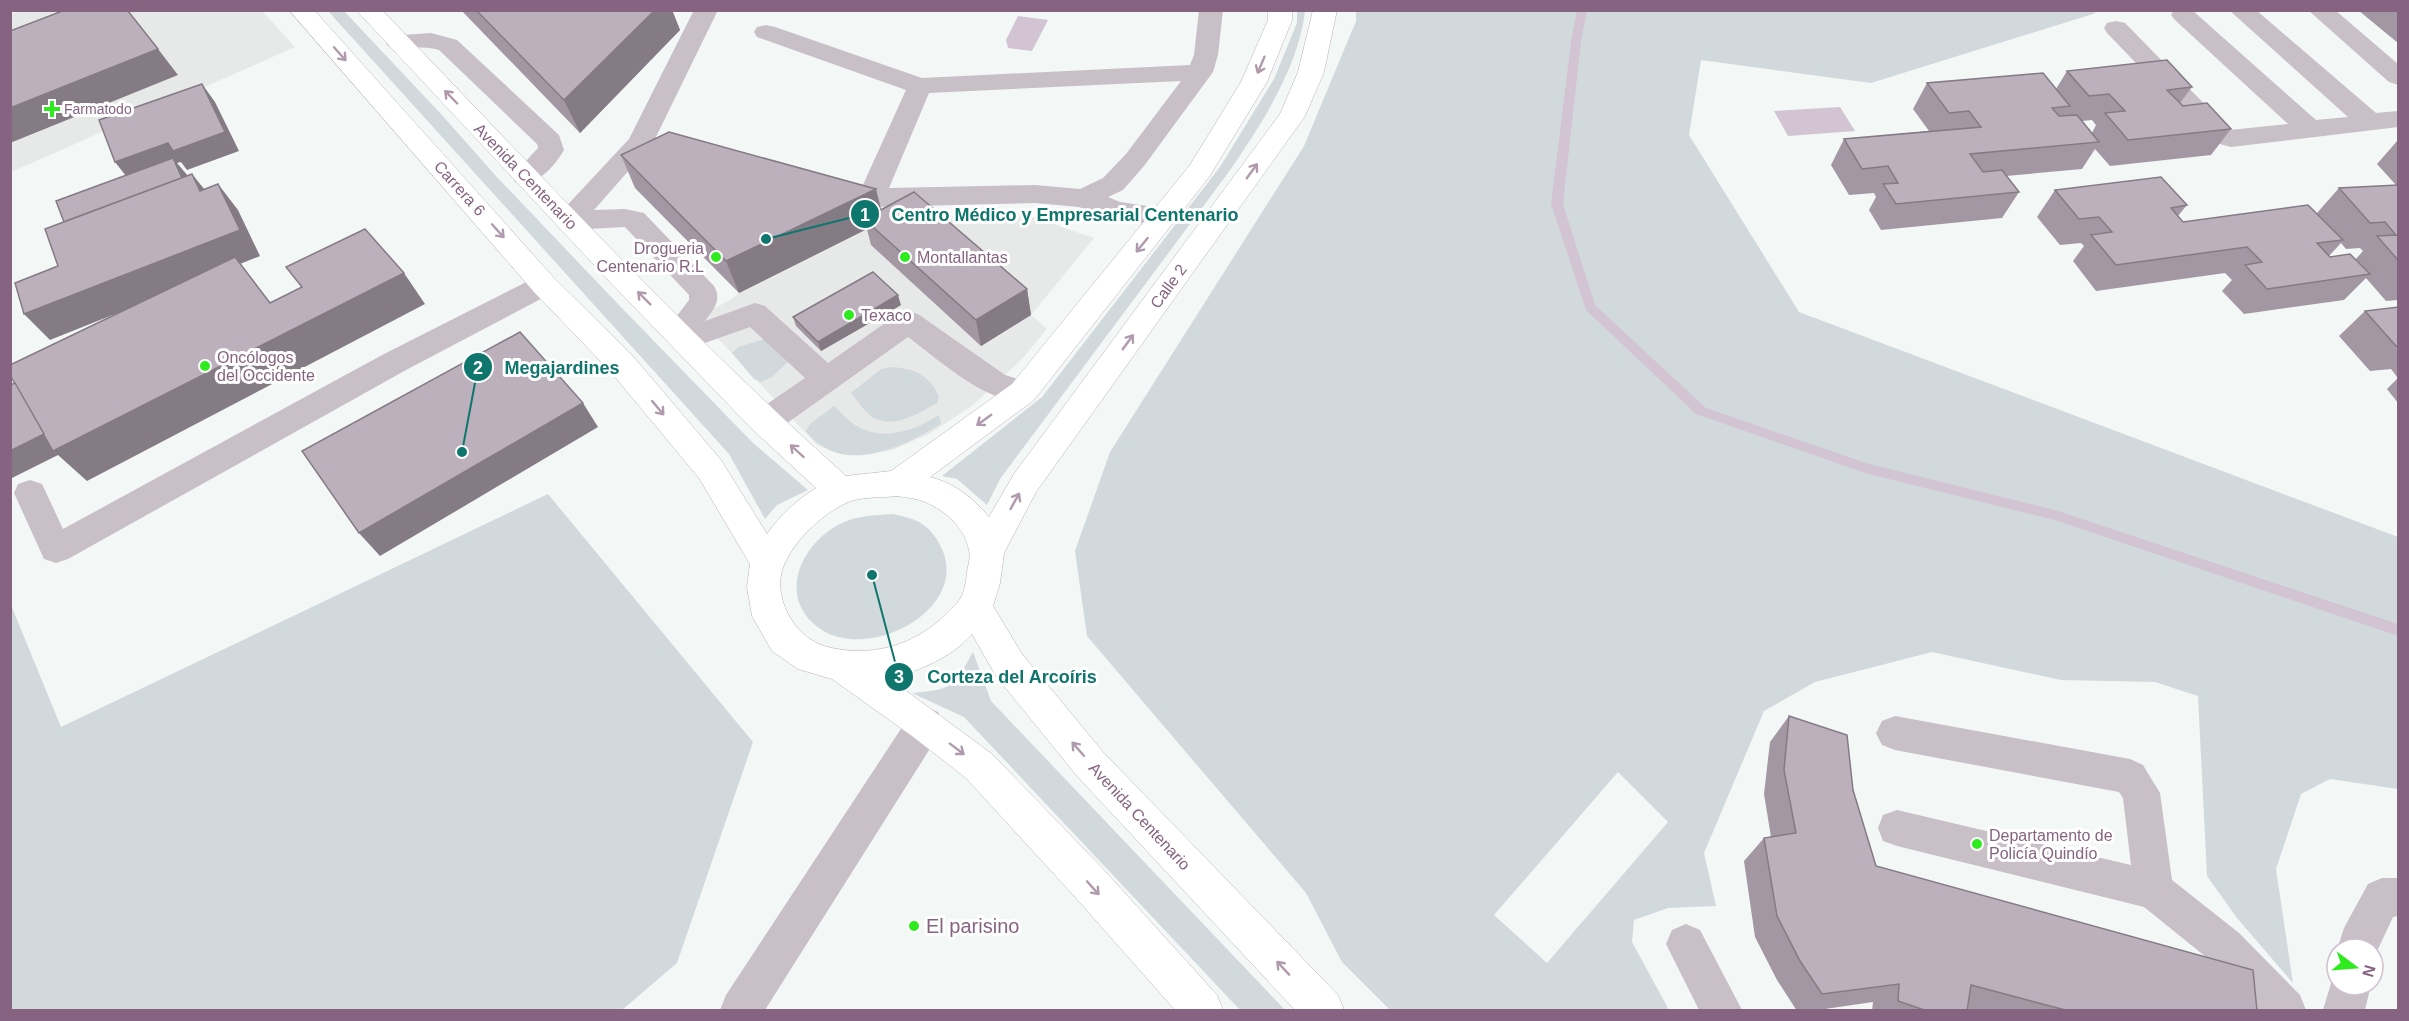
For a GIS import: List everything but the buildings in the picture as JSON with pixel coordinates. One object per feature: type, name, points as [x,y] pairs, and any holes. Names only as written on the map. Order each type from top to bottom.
[{"type":"main road","name":"Carrera 6","points":[[301,10],[544,285],[621,363],[710,469],[766,563]]},
{"type":"main road","name":"Avenida Centenario","points":[[368,10],[525,176],[765,422],[840,490]]},
{"type":"main road","points":[[898,483],[1023,392],[1200,171],[1254,82],[1280,20],[1280,10]]},
{"type":"main road","name":"Calle 2","points":[[987,552],[1025,483],[1292,116],[1311,72],[1325,10]]},
{"type":"main road","points":[[898,483],[932,490],[960,506],[979,529],[987,552],[983,583],[975,607],[950,634],[917,655],[881,666],[842,666],[811,658],[785,640],[769,616],[764,588],[766,563],[787,532],[811,508],[840,490],[898,483]]},
{"type":"main road","name":"Avenida Centenario","points":[[975,607],[1009,665],[1090,764],[1323,1011]]},
{"type":"main road","points":[[842,666],[925,724],[979,766],[1090,884],[1191,1006]]},
{"type":"street","points":[[569,221],[640,143],[706,10]]},
{"type":"street","points":[[1083,198],[1113,184],[1135,160],[1200,72],[1206,55],[1211,10]]},
{"type":"street","points":[[2241,10],[2370,122]]},
{"type":"street","points":[[2320,10],[2398,77]]},
{"type":"street","points":[[2183,15],[2311,130]]},
{"type":"street","points":[[2116,28],[2221,136],[2231,139],[2398,119]]},
{"type":"street","points":[[766,32],[920,86],[1200,72]]},
{"type":"street","points":[[397,41],[431,40],[448,45],[550,141],[551,150],[525,176]]},
{"type":"street","points":[[871,198],[920,86]]},
{"type":"street","points":[[832,186],[871,198],[1035,194],[1083,198],[1116,211],[1164,217]]},
{"type":"street","points":[[569,221],[625,218],[634,220],[704,293],[703,302],[682,336]]},
{"type":"street","points":[[30,493],[56,549],[395,362],[544,285]]},
{"type":"street","points":[[682,336],[755,314],[825,378]]},
{"type":"street","points":[[765,422],[908,322],[995,384],[1023,392]]},
{"type":"street","points":[[741,1011],[925,724]]},
{"type":"street","points":[[1894,733],[2130,777],[2141,793],[2154,890]]},
{"type":"street","points":[[1897,828],[2154,890],[2225,947],[2285,1011]]},
{"type":"street","points":[[2361,937],[2382,898],[2398,897]]},
{"type":"street","points":[[1686,944],[1721,1011]]},
{"type":"shaded area","points":[[21,10],[262,11],[295,47],[11,172],[10,15]]},
{"type":"shaded area","points":[[2087,10],[2096,13],[1871,83],[1701,60],[1689,135],[1799,312],[2398,537],[2398,789],[2330,779],[2301,794],[2276,869],[2293,983],[2237,918],[2207,876],[2198,696],[2155,682],[2061,680],[1932,652],[1815,682],[1764,711],[1704,853],[1716,906],[1668,908],[1634,920],[1632,942],[1669,1010],[1390,1010],[1342,962],[1306,893],[1087,636],[1075,551],[1110,452],[1304,146],[1356,21],[1356,11]],"holes":[[[1618,772],[1668,822],[1547,963],[1494,915]]]},
{"type":"shaded area","points":[[328,11],[344,11],[617,303],[753,443],[808,490],[777,505],[765,519],[729,454]]},
{"type":"shaded area","points":[[1297,11],[1305,11],[1295,53],[1276,96],[1253,136],[1228,173],[1000,479],[987,505],[957,479],[942,476],[1042,397],[1220,167],[1274,79],[1297,23]]},
{"type":"shaded area","points":[[1018,16],[1048,20],[1032,51],[1008,48],[1006,40]]},
{"type":"shaded area","points":[[1840,107],[1855,131],[1788,136],[1774,111]]},
{"type":"shaded area","points":[[1015,211],[1094,238],[1031,315],[1047,329],[1021,360],[972,406],[929,434],[892,450],[859,455],[840,454],[816,444],[698,317],[739,293],[884,221]]},
{"type":"shaded area","points":[[765,339],[788,362],[772,377],[761,382],[754,379],[732,353],[738,347]]},
{"type":"shaded area","points":[[893,367],[915,372],[927,379],[939,397],[937,403],[899,421],[882,421],[871,416],[851,393],[881,369]]},
{"type":"shaded area","points":[[834,406],[855,425],[876,433],[887,434],[909,430],[939,415],[941,424],[908,442],[872,454],[836,453],[820,445],[806,431],[810,424]]},
{"type":"shaded area","points":[[548,494],[753,742],[677,963],[622,1010],[11,1010],[11,605],[61,727]]},
{"type":"shaded area","points":[[893,514],[923,524],[938,541],[947,571],[941,592],[929,610],[910,624],[888,634],[865,639],[842,638],[822,630],[808,618],[800,605],[797,590],[798,576],[803,561],[822,536],[836,526],[856,518]]},
{"type":"shaded area","points":[[973,652],[991,701],[1285,1010],[1240,1010],[964,717],[912,693],[936,690],[951,684],[961,673]]},
{"type":"waterway","points":[[1582,10],[1576,42],[1557,204],[1590,307],[1701,411],[1868,469],[2055,515],[2398,630]]},
{"type":"place","name":"Farmatodo","points":[[52,109]]},
{"type":"place","name":"Centro Médico y Empresarial Centenario","points":[[766,239]]},
{"type":"place","name":"Drogueria Centenario R.L","points":[[716,257]]},
{"type":"place","name":"Montallantas","points":[[905,257]]},
{"type":"place","name":"Texaco","points":[[849,315]]},
{"type":"place","name":"Oncólogos del Occidente","points":[[205,366]]},
{"type":"place","name":"Megajardines","points":[[462,452]]},
{"type":"place","name":"Corteza del Arcoíris","points":[[872,575]]},
{"type":"place","name":"Departamento de Policía Quindío","points":[[1977,844]]},
{"type":"place","name":"El parisino","points":[[914,926]]}]
